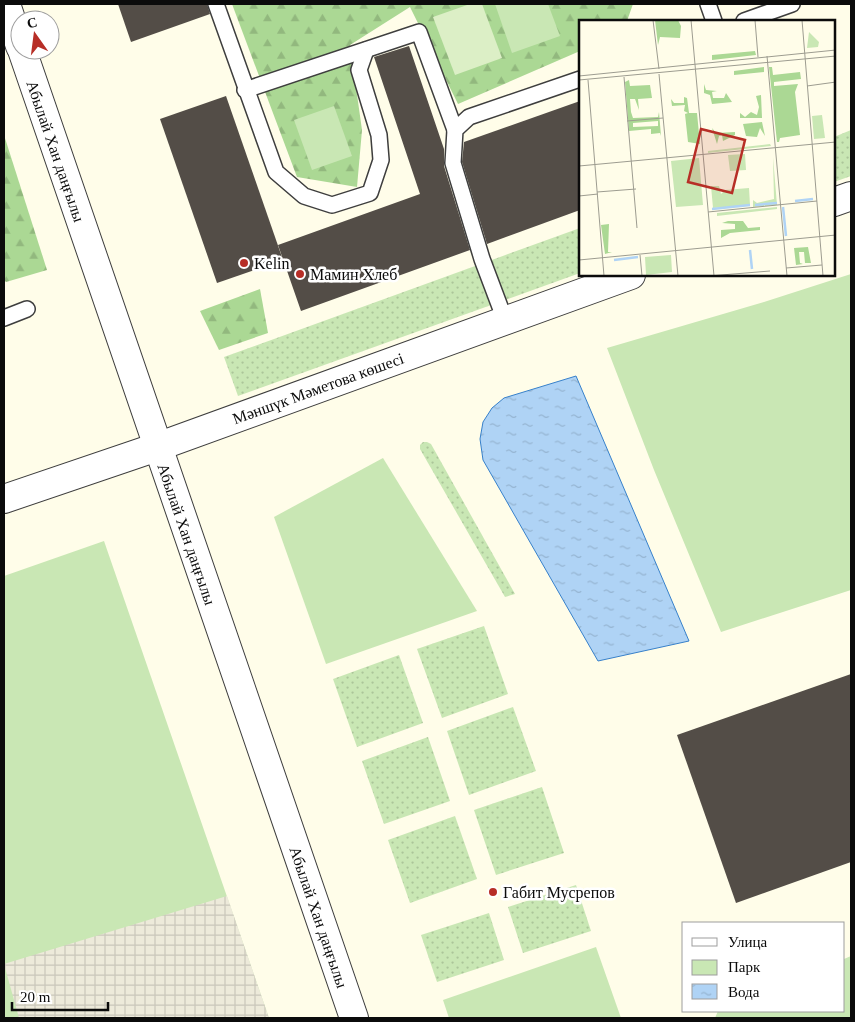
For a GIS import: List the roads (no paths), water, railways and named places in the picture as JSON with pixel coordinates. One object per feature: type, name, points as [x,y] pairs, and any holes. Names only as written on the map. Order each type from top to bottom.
[{"type":"street","points":[[6,4],[10,16]]},
{"type":"street","name":"Абылай Хан даңғылы","points":[[25,60],[354,1018]]},
{"type":"street","points":[[835,202],[851,196]]},
{"type":"street","name":"Мәншүк Мәметова көшесі","points":[[4,499],[157,446],[628,276]]},
{"type":"lane","points":[[216,4],[245,90],[276,172],[304,196],[332,205],[370,193],[381,160],[379,135],[359,70],[366,50]]},
{"type":"lane","points":[[708,4],[714,20]]},
{"type":"lane","points":[[747,20],[792,4]]},
{"type":"lane","points":[[245,90],[419,32],[455,130],[453,163],[482,259],[505,320]]},
{"type":"lane","points":[[455,130],[469,117],[579,79]]},
{"type":"lane","points":[[4,318],[27,309]]},
{"type":"water","points":[[576,376],[689,641],[598,661],[483,460],[480,439],[483,422],[492,408],[504,398]]},
{"type":"place","name":"Kelin","points":[[244,263]]},
{"type":"place","name":"Мамин Хлеб","points":[[300,274]]},
{"type":"place","name":"Габит Мусрепов","points":[[493,892]]}]
